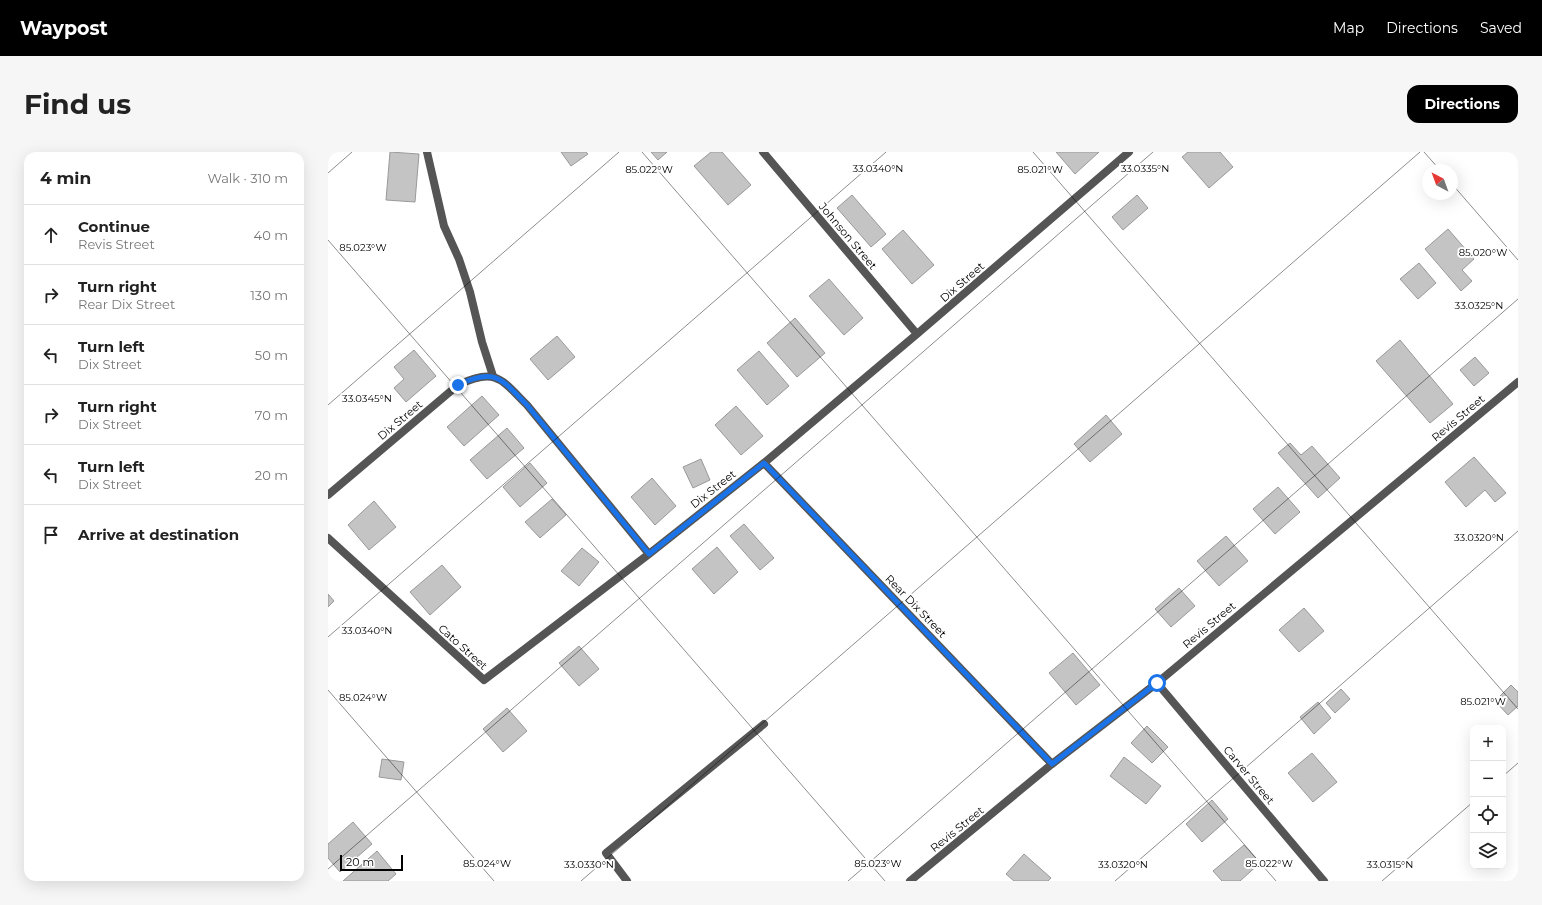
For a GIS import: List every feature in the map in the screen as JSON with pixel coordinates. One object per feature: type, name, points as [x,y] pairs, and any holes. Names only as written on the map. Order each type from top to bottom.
[{"type":"street","points":[[427,152],[444,226],[459,260],[470,292],[482,342],[493,376],[506,384],[527,405],[649,554]]},
{"type":"street","name":"Johnson Street","points":[[763,152],[917,334]]},
{"type":"street","name":"Dix Street","points":[[649,554],[764,463],[1129,152]]},
{"type":"street","name":"Dix Street","points":[[328,495],[458,385],[474,378],[493,376]]},
{"type":"street","name":"Revis Street","points":[[910,881],[1052,764],[1157,683],[1518,382]]},
{"type":"street","name":"Rear Dix Street","points":[[764,463],[1052,764]]},
{"type":"street","name":"Cato Street","points":[[328,538],[484,680],[649,554]]},
{"type":"street","name":"Carver Street","points":[[1157,683],[1324,881]]},
{"type":"street","points":[[627,881],[606,854],[764,724]]},
{"type":"building","points":[[390,152],[419,154],[415,202],[386,200]]},
{"type":"building","points":[[561,152],[586,152],[588,154],[571,166]]},
{"type":"building","points":[[651,152],[667,152],[658,160]]},
{"type":"building","points":[[711,152],[722,152],[751,185],[728,205],[694,166]]},
{"type":"building","points":[[1056,152],[1099,152],[1075,174]]},
{"type":"building","points":[[1188,152],[1220,152],[1233,167],[1209,188],[1182,157]]},
{"type":"building","points":[[852,195],[886,234],[871,247],[837,208]]},
{"type":"building","points":[[1137,195],[1148,208],[1123,230],[1112,217]]},
{"type":"building","points":[[1448,229],[1474,259],[1462,270],[1472,281],[1461,291],[1425,249]]},
{"type":"building","points":[[903,230],[934,265],[912,284],[882,249]]},
{"type":"building","points":[[1419,263],[1436,283],[1418,299],[1400,279]]},
{"type":"building","points":[[829,279],[863,318],[844,335],[809,296]]},
{"type":"building","points":[[795,318],[825,353],[797,377],[767,343]]},
{"type":"building","points":[[557,336],[575,357],[548,380],[530,359]]},
{"type":"building","points":[[1400,340],[1453,404],[1430,423],[1376,361]]},
{"type":"building","points":[[414,350],[436,376],[406,402],[394,388],[404,379],[394,367]]},
{"type":"building","points":[[759,351],[789,386],[767,405],[737,370]]},
{"type":"building","points":[[1475,357],[1489,373],[1474,386],[1460,370]]},
{"type":"building","points":[[482,396],[499,415],[464,446],[447,427]]},
{"type":"building","points":[[736,406],[763,436],[741,455],[715,425]]},
{"type":"building","points":[[1106,415],[1122,434],[1090,462],[1074,444]]},
{"type":"building","points":[[507,428],[524,448],[487,479],[470,460]]},
{"type":"building","points":[[1290,443],[1301,455],[1312,446],[1340,478],[1318,498],[1278,453]]},
{"type":"building","points":[[1474,457],[1506,493],[1495,502],[1485,490],[1466,507],[1445,482]]},
{"type":"building","points":[[701,459],[710,480],[693,488],[683,467]]},
{"type":"building","points":[[530,463],[547,483],[520,507],[503,487]]},
{"type":"building","points":[[652,478],[676,506],[655,525],[631,497]]},
{"type":"building","points":[[1278,487],[1300,512],[1275,534],[1253,509]]},
{"type":"building","points":[[552,499],[566,515],[540,538],[525,522]]},
{"type":"building","points":[[374,501],[396,527],[369,550],[348,525]]},
{"type":"building","points":[[744,524],[774,558],[760,570],[730,536]]},
{"type":"building","points":[[1226,536],[1248,561],[1219,586],[1197,561]]},
{"type":"building","points":[[717,547],[738,572],[714,594],[692,569]]},
{"type":"building","points":[[582,548],[599,562],[579,586],[561,571]]},
{"type":"building","points":[[442,565],[461,587],[430,615],[410,592]]},
{"type":"building","points":[[1179,588],[1195,606],[1171,627],[1155,609]]},
{"type":"building","points":[[328,594],[334,601],[328,607]]},
{"type":"building","points":[[1304,608],[1324,631],[1299,652],[1279,630]]},
{"type":"building","points":[[579,646],[599,669],[579,686],[559,663]]},
{"type":"building","points":[[1073,653],[1100,685],[1076,705],[1049,673]]},
{"type":"building","points":[[1511,685],[1518,692],[1518,706],[1508,715],[1495,701]]},
{"type":"building","points":[[1341,689],[1350,699],[1335,713],[1326,703]]},
{"type":"building","points":[[1318,702],[1331,718],[1314,734],[1300,717]]},
{"type":"building","points":[[507,708],[527,731],[503,752],[483,729]]},
{"type":"building","points":[[1147,726],[1168,747],[1152,763],[1131,743]]},
{"type":"building","points":[[1312,753],[1337,782],[1313,802],[1288,773]]},
{"type":"building","points":[[1124,757],[1161,786],[1146,804],[1110,776]]},
{"type":"building","points":[[382,759],[404,762],[401,780],[379,777]]},
{"type":"building","points":[[1212,800],[1228,819],[1202,842],[1186,824]]},
{"type":"building","points":[[353,822],[372,844],[340,872],[328,858],[328,844]]},
{"type":"building","points":[[1244,845],[1260,863],[1240,881],[1222,881],[1213,871]]},
{"type":"building","points":[[377,851],[396,874],[388,881],[343,881]]},
{"type":"building","points":[[1024,854],[1051,878],[1048,881],[1014,881],[1006,874]]},
{"type":"route","points":[[458,385],[474,378],[493,376],[506,384],[527,405],[649,554],[764,463],[1052,764],[1157,683]]}]
